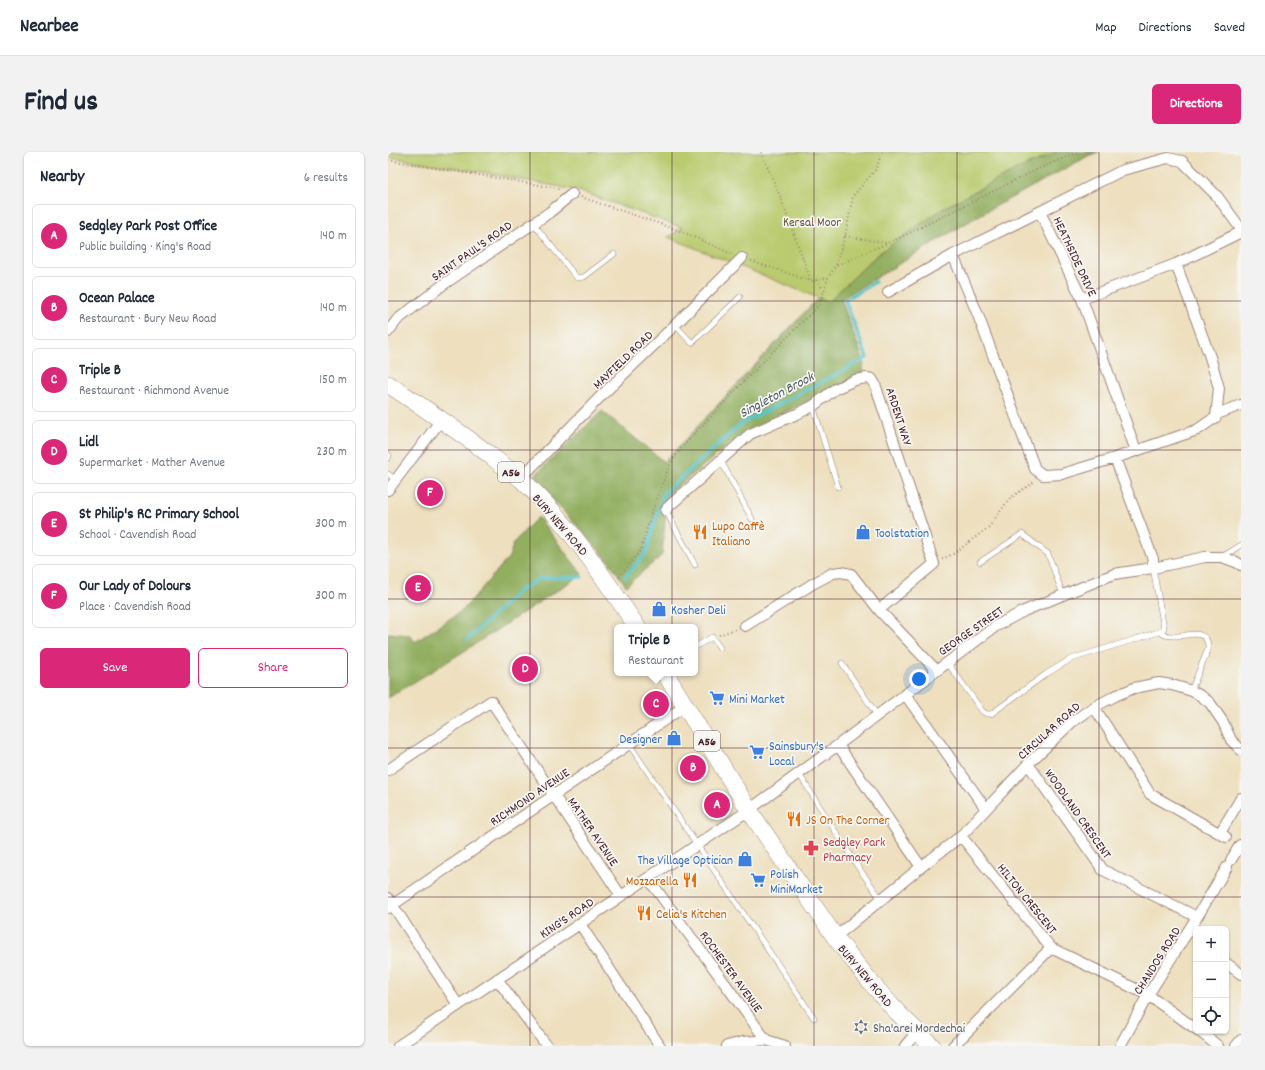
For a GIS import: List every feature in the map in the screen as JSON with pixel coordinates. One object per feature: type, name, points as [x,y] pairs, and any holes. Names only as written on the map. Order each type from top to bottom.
[{"type":"highway","name":"BURY NEW ROAD","points":[[388,384],[475,443],[520,479],[545,503],[568,528],[590,557],[635,624]]},
{"type":"highway","name":"A56","points":[[667,676],[749,810]]},
{"type":"highway","name":"BURY NEW ROAD","points":[[749,810],[835,938],[897,1012],[932,1046]]},
{"type":"street","name":"HEATHSIDE DRIVE","points":[[1082,299],[1176,264],[1241,230],[1216,196],[1182,162],[1168,158],[1123,170],[1040,212],[1082,299],[1136,451]]},
{"type":"street","name":"SAINT PAUL'S ROAD","points":[[388,332],[397,320],[444,284],[533,223],[572,194]]},
{"type":"street","points":[[888,292],[953,255],[1040,212]]},
{"type":"street","points":[[953,255],[978,315],[1035,469],[1043,475],[1062,474],[1136,451],[1197,430],[1216,417],[1219,388],[1210,357],[1176,264]]},
{"type":"street","name":"MAYFIELD ROAD","points":[[520,479],[602,395],[742,258]]},
{"type":"street","name":"ARDENT WAY","points":[[666,511],[667,508],[750,434],[813,406],[834,390],[858,379],[867,378],[872,379],[875,384],[934,564]]},
{"type":"street","points":[[1217,414],[1241,405]]},
{"type":"street","points":[[388,490],[392,477],[441,420]]},
{"type":"street","points":[[1115,458],[1153,559],[1153,568]]},
{"type":"street","name":"GEORGE STREET","points":[[749,810],[838,745],[936,670],[996,626],[1010,618],[1114,574],[1153,568],[1205,557],[1222,557],[1241,565]]},
{"type":"street","points":[[879,610],[934,564]]},
{"type":"street","points":[[744,626],[814,582],[834,573],[841,572],[851,574],[879,610],[936,670]]},
{"type":"street","name":"CIRCULAR ROAD","points":[[835,938],[881,899],[962,836],[986,808],[1028,764],[1072,722],[1094,707],[1115,696],[1134,688],[1159,683],[1191,691],[1201,696],[1210,704],[1223,722],[1232,740],[1241,750]]},
{"type":"street","points":[[905,694],[986,808]]},
{"type":"street","name":"MATHER AVENUE","points":[[388,770],[491,701],[621,896]]},
{"type":"street","name":"RICHMOND AVENUE","points":[[390,903],[554,795],[685,706]]},
{"type":"street","points":[[1094,707],[1150,794],[1231,840],[1241,798]]},
{"type":"street","points":[[838,745],[921,867]]},
{"type":"street","name":"WOODLAND CRESCENT","points":[[1028,764],[1103,870],[1197,917]]},
{"type":"street","name":"KING'S ROAD","points":[[398,1046],[749,810]]},
{"type":"street","name":"HILTON CRESCENT","points":[[962,836],[1051,948],[1148,995],[1193,1027]]},
{"type":"street","name":"CHANDOS ROAD","points":[[1120,1046],[1148,995],[1229,863],[1231,840]]},
{"type":"street","name":"ROCHESTER AVENUE","points":[[648,878],[766,1040]]},
{"type":"street","points":[[390,903],[458,1005]]},
{"type":"street","points":[[580,924],[660,1046]]},
{"type":"street","points":[[953,1046],[1051,948]]},
{"type":"street","points":[[1229,965],[1241,974]]},
{"type":"street","points":[[497,979],[547,1046]]},
{"type":"street","points":[[905,1046],[917,1032]]},
{"type":"street","points":[[1203,1034],[1218,1046]]},
{"type":"street","points":[[727,1046],[743,1042],[766,1040],[784,1046]]},
{"type":"street","points":[[1236,1046],[1241,1040]]},
{"type":"lane","points":[[533,223],[576,278],[584,277],[614,254]]},
{"type":"lane","points":[[675,325],[692,343],[740,297]]},
{"type":"lane","points":[[813,406],[838,487]]},
{"type":"lane","points":[[388,454],[388,458]]},
{"type":"lane","points":[[721,461],[752,519]]},
{"type":"lane","points":[[666,511],[695,565]]},
{"type":"lane","points":[[980,562],[1022,534],[1048,554],[1063,595]]},
{"type":"lane","points":[[1222,557],[1241,545]]},
{"type":"lane","points":[[947,662],[983,712],[991,714],[1046,674],[1071,659],[1160,632],[1164,628],[1153,568]]},
{"type":"lane","points":[[1160,632],[1164,635],[1172,636],[1197,634],[1203,636],[1206,640],[1208,649],[1191,691]]},
{"type":"lane","points":[[698,645],[712,637],[720,648]]},
{"type":"lane","points":[[842,663],[877,715]]},
{"type":"lane","points":[[629,744],[814,1018]]},
{"type":"lane","points":[[799,774],[858,867],[881,899]]},
{"type":"path","points":[[761,152],[780,196],[811,281]]},
{"type":"path","points":[[622,574],[641,550],[651,514],[670,464],[682,447],[820,304],[828,278],[836,265],[845,236],[853,196],[876,169],[882,152]]},
{"type":"path","points":[[836,265],[887,243],[1038,169],[1078,152]]},
{"type":"path","points":[[388,160],[550,186],[678,230],[742,258],[770,268],[811,281],[828,278]]},
{"type":"path","points":[[845,236],[887,243]]},
{"type":"path","points":[[816,280],[824,290]]},
{"type":"path","points":[[934,564],[955,553],[989,527],[1010,498],[1043,475]]},
{"type":"path","points":[[712,637],[744,626]]},
{"type":"green space","name":"Kersal Moor","points":[[388,152],[1058,152],[1018,169],[878,254],[828,302],[668,237],[683,228],[576,190],[481,172],[388,157]]},
{"type":"green space","points":[[1058,152],[1099,152],[1090,155],[978,216],[841,299],[864,362],[862,375],[746,431],[667,495],[662,555],[626,586],[605,557],[552,499],[538,480],[535,475],[602,411],[664,462],[818,298],[828,302],[878,254],[945,207],[1018,169]]},
{"type":"green space","points":[[538,517],[582,574],[463,652],[388,698],[388,633],[410,635],[415,642],[463,610],[509,557],[514,542]]},
{"type":"waterway","name":"Singleton Brook","points":[[625,577],[646,553],[664,493],[741,424],[867,358],[845,300],[875,282]]},
{"type":"waterway","name":"Singleton Brook","points":[[468,639],[519,591],[540,578],[582,577]]},
{"type":"place","name":"Our Lady of Dolours","points":[[430,493]]},
{"type":"place","name":"Lupo Caffè Italiano","points":[[700,532]]},
{"type":"place","name":"Toolstation","points":[[863,532]]},
{"type":"place","name":"St Philip's RC Primary School","points":[[418,588]]},
{"type":"place","name":"Kosher Deli","points":[[659,609]]},
{"type":"place","name":"Lidl","points":[[525,669]]},
{"type":"place","name":"Mini Market","points":[[717,698]]},
{"type":"place","name":"Triple B","points":[[656,704]]},
{"type":"place","name":"Designer","points":[[674,738]]},
{"type":"place","name":"Sainsbury's Local","points":[[757,752]]},
{"type":"place","name":"Ocean Palace","points":[[693,768]]},
{"type":"place","name":"Sedgley Park Post Office","points":[[717,805]]},
{"type":"place","name":"JS On The Corner","points":[[794,819]]},
{"type":"place","name":"Sedgley Park Pharmacy","points":[[811,848]]},
{"type":"place","name":"The Village Optician","points":[[745,859]]},
{"type":"place","name":"Mozzarella","points":[[690,880]]},
{"type":"place","name":"Polish MiniMarket","points":[[758,880]]},
{"type":"place","name":"Celia's Kitchen","points":[[644,913]]},
{"type":"place","name":"Sha'arei Mordechai","points":[[861,1027]]}]
